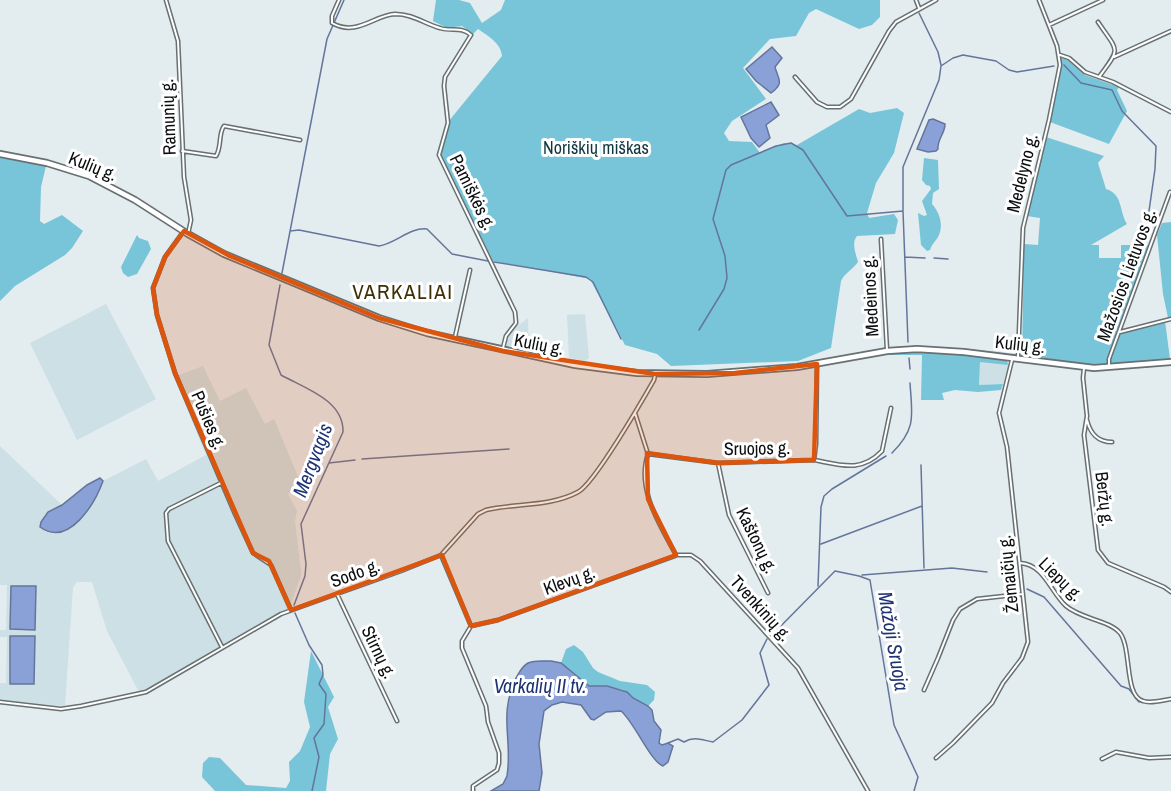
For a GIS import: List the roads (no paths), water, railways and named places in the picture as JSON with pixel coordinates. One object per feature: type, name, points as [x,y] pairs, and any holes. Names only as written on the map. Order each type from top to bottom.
[{"type":"main road","name":"Kulių g.","points":[[0,154],[47,163],[89,177],[143,204],[186,232],[230,256],[362,312],[416,331],[575,365],[655,374],[735,373],[817,364],[887,351],[941,350],[1084,367],[1109,368],[1171,362]]},
{"type":"street","name":"Ramunių g.","points":[[166,0],[178,41],[182,151],[192,225],[186,232]]},
{"type":"street","name":"Pamiškės g.","points":[[339,0],[332,16],[332,23],[338,26],[360,27],[384,16],[398,14],[420,19],[443,29],[463,29],[471,35],[445,77],[448,123],[439,155],[515,312],[516,323],[506,336],[503,351]]},
{"type":"street","points":[[916,0],[920,9]]},
{"type":"street","points":[[795,77],[817,102],[827,107],[840,107],[851,99],[896,22],[936,0]]},
{"type":"street","name":"Medelyno g.","points":[[1015,357],[1023,228],[1059,72],[1060,55],[1039,0]]},
{"type":"street","points":[[1049,25],[1102,0]]},
{"type":"street","points":[[1098,22],[1114,45],[1114,57]]},
{"type":"street","points":[[1099,77],[1114,57],[1171,31]]},
{"type":"street","points":[[1060,55],[1069,58],[1084,72],[1113,82],[1171,112]]},
{"type":"street","points":[[182,151],[216,156],[220,148],[224,126],[300,140]]},
{"type":"street","name":"Mažosios Lietuvos g.","points":[[1109,368],[1110,359],[1170,192]]},
{"type":"street","name":"Pušies g.","points":[[186,232],[165,257],[153,288],[153,299],[173,367],[221,483],[253,553],[271,565],[291,610]]},
{"type":"street","name":"Medeinos g.","points":[[881,239],[887,351]]},
{"type":"street","points":[[454,340],[470,270]]},
{"type":"street","points":[[1120,332],[1171,319]]},
{"type":"street","name":"Žemaičių g.","points":[[936,758],[953,744],[992,703],[1003,683],[1025,653],[1029,642],[1007,447],[999,413],[1015,357]]},
{"type":"street","name":"Sruojos g.","points":[[648,454],[718,463],[814,460],[817,364]]},
{"type":"street","name":"Beržų g.","points":[[1084,367],[1087,420],[1084,435],[1098,550],[1108,562],[1171,592]]},
{"type":"street","name":"Sodo g.","points":[[0,702],[61,709],[146,692],[274,617],[441,555],[478,514],[486,510],[547,502],[579,492],[596,472],[635,413],[654,380],[655,374]]},
{"type":"street","points":[[814,460],[844,466],[861,466],[878,455],[882,451],[891,408]]},
{"type":"street","points":[[635,413],[648,454],[644,467],[648,499],[676,555]]},
{"type":"street","points":[[1087,420],[1089,428],[1096,437],[1102,442],[1112,442]]},
{"type":"street","name":"Kaštonų g.","points":[[718,463],[729,515],[768,593]]},
{"type":"street","points":[[221,483],[169,509],[166,513],[168,541],[222,648]]},
{"type":"street","points":[[441,555],[471,626],[462,641],[462,648],[486,706],[488,722],[499,753],[499,763],[494,773],[478,781],[473,786],[473,791]]},
{"type":"street","name":"Klevų g.","points":[[471,626],[498,620],[676,555]]},
{"type":"street","name":"Tvenkinių g.","points":[[676,555],[691,555],[700,561],[798,668],[868,791]]},
{"type":"street","name":"Liepų g.","points":[[1020,563],[1037,569],[1066,606],[1077,614],[1114,628],[1120,634],[1125,643],[1133,690],[1137,698],[1147,702],[1171,699]]},
{"type":"street","name":"Stirnų g.","points":[[337,594],[397,721]]},
{"type":"street","points":[[924,690],[953,620],[960,609],[977,599],[1023,594]]},
{"type":"street","points":[[1102,759],[1116,752],[1156,759],[1171,757]]},
{"type":"water","points":[[772,47],[782,58],[775,67],[779,84],[771,93],[746,69]]},
{"type":"water","points":[[771,102],[779,115],[766,125],[770,138],[759,147],[751,138],[741,117]]},
{"type":"water","points":[[933,119],[945,124],[938,149],[928,152],[917,149],[929,120]]},
{"type":"water","points":[[100,478],[103,481],[94,500],[87,511],[71,527],[61,532],[51,532],[40,527],[48,512],[62,505],[87,485]]},
{"type":"water","points":[[11,586],[36,586],[35,630],[10,629]]},
{"type":"water","points":[[10,636],[35,636],[34,684],[10,684]]},
{"type":"water","name":"Varkalių II tv.","points":[[551,661],[561,663],[589,686],[607,686],[627,692],[648,706],[652,710],[654,721],[661,730],[659,743],[662,745],[668,743],[673,746],[668,762],[663,766],[658,763],[621,711],[606,712],[594,720],[581,705],[562,702],[544,711],[539,744],[542,773],[539,791],[491,791],[503,784],[507,776],[508,704],[516,678],[528,663]]},
{"type":"waterway","name":"Mergvagis","points":[[282,273],[327,39],[344,0]]},
{"type":"waterway","points":[[919,13],[938,52],[941,65]]},
{"type":"waterway","points":[[908,342],[903,167],[939,80],[941,66],[963,55],[996,61],[1009,70],[1017,72],[1054,66]]},
{"type":"waterway","points":[[1064,65],[1081,83],[1112,90],[1122,111],[1156,146],[1148,218]]},
{"type":"waterway","points":[[699,330],[724,289],[727,278],[725,256],[713,219],[726,170],[731,165],[776,146],[791,143],[803,150],[847,216],[903,211]]},
{"type":"waterway","points":[[290,231],[299,230],[379,246],[409,233],[427,229],[452,254],[488,261]]},
{"type":"waterway","points":[[905,257],[925,258]]},
{"type":"waterway","points":[[934,258],[948,259]]},
{"type":"waterway","points":[[494,262],[586,277],[593,282],[621,339]]},
{"type":"waterway","name":"Mergvagis","points":[[280,285],[269,345],[281,375],[311,390],[330,403],[342,421],[343,432],[301,524],[306,564],[305,576],[294,605]]},
{"type":"waterway","points":[[909,358],[910,369]]},
{"type":"waterway","points":[[892,453],[906,436],[911,421],[910,383]]},
{"type":"waterway","points":[[362,459],[509,449]]},
{"type":"waterway","points":[[818,586],[821,507],[824,496],[886,456]]},
{"type":"waterway","points":[[329,463],[355,460]]},
{"type":"waterway","points":[[921,465],[924,568]]},
{"type":"waterway","points":[[821,544],[922,506]]},
{"type":"waterway","points":[[862,575],[952,568],[987,572]]},
{"type":"waterway","name":"Mažoji Sruoja","points":[[772,635],[835,571],[870,580],[894,725],[918,777],[914,791]]},
{"type":"waterway","points":[[1027,589],[1044,597],[1121,686],[1129,689],[1139,702]]},
{"type":"waterway","name":"Mergvagis","points":[[295,613],[309,645],[322,665],[323,675],[319,684],[326,694],[324,724],[314,738],[319,757],[312,791]]},
{"type":"waterway","name":"Mažoji Sruoja","points":[[668,743],[678,739],[684,742],[695,739],[713,742],[742,720],[769,685],[760,653],[767,639]]},
{"type":"district","name":"VARKALIAI","points":[[403,291]]},
{"type":"park label","name":"Noriškių miškas","points":[[596,147]]}]
